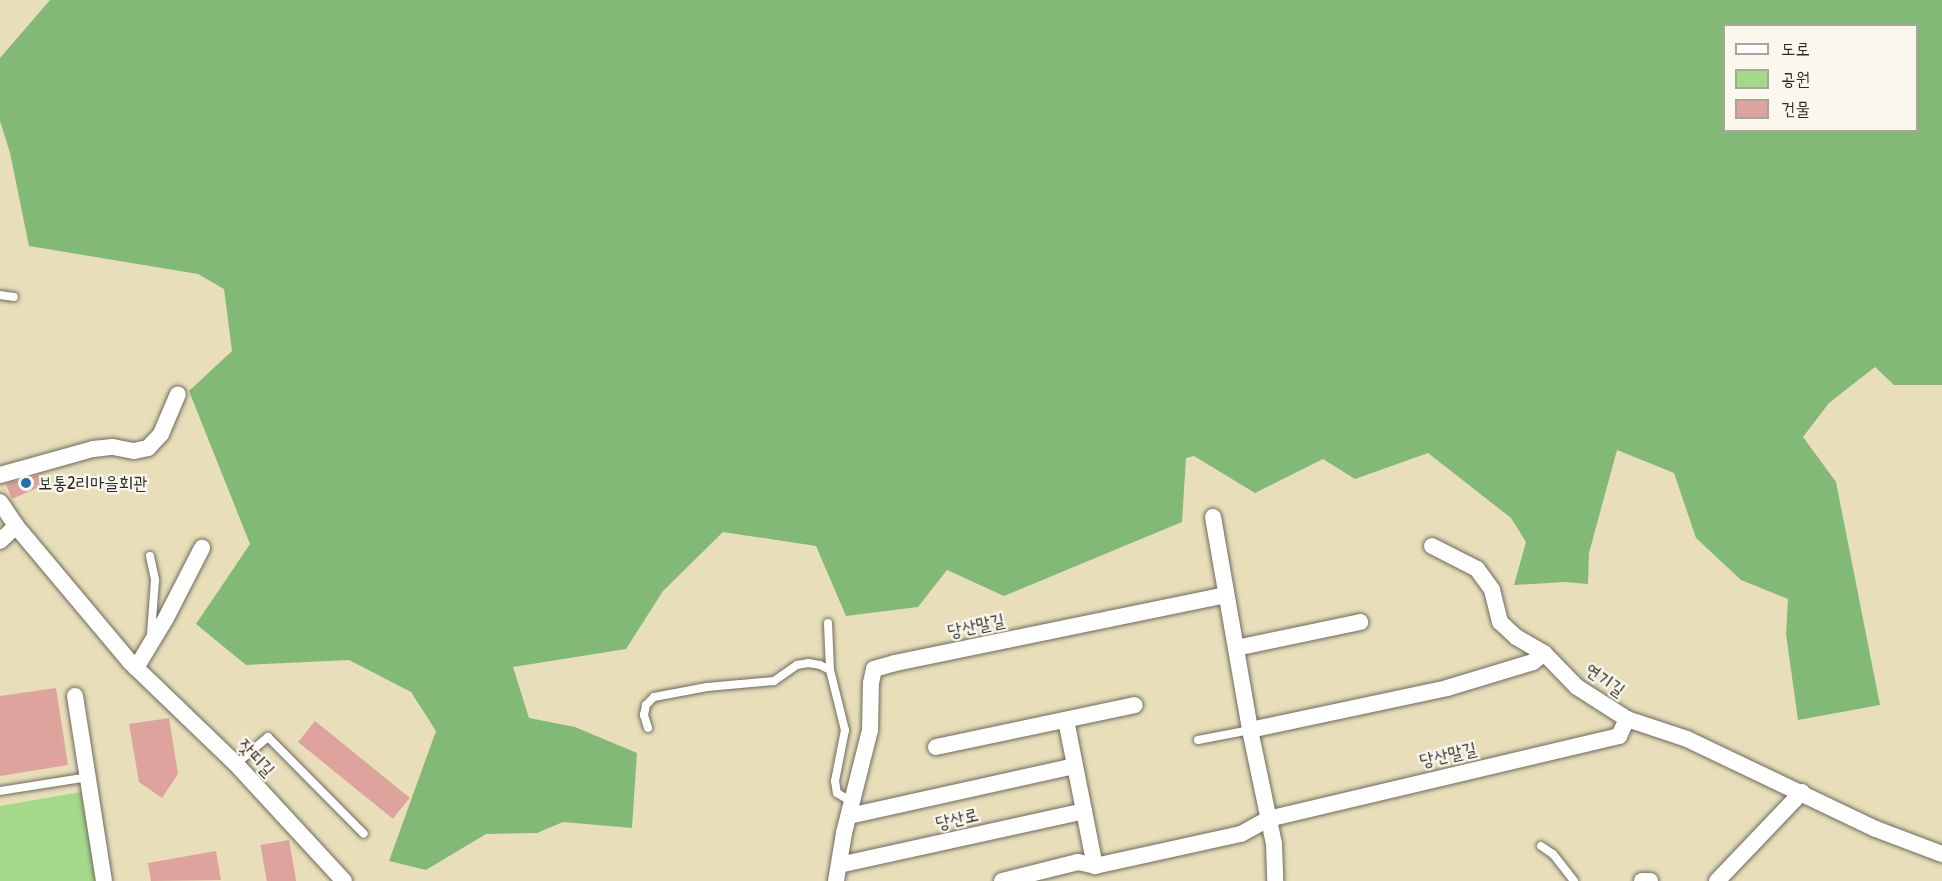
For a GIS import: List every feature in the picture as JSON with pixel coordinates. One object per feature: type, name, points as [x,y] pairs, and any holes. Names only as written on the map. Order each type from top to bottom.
[{"type":"street","points":[[0,474],[93,449],[113,447],[134,451],[148,448],[161,434],[178,394]]},
{"type":"street","name":"잣띠길","points":[[0,502],[16,526],[136,668],[236,764],[344,881]]},
{"type":"street","points":[[1213,517],[1250,730],[1274,844],[1275,881]]},
{"type":"street","points":[[0,541],[16,526]]},
{"type":"street","name":"연기길","points":[[1432,546],[1477,569],[1492,590],[1500,622],[1516,637],[1544,653],[1577,687],[1627,719],[1687,739],[1876,829],[1942,854]]},
{"type":"street","points":[[136,668],[202,548]]},
{"type":"street","name":"당산말길","points":[[874,669],[1226,595]]},
{"type":"street","points":[[1236,648],[1360,622]]},
{"type":"street","points":[[1250,730],[1447,688],[1533,662],[1544,653]]},
{"type":"street","name":"당산로","points":[[874,669],[871,683],[870,730],[837,873],[1084,811]]},
{"type":"street","points":[[75,696],[104,881]]},
{"type":"street","points":[[936,747],[1135,705]]},
{"type":"street","name":"당산말길","points":[[1095,866],[1241,834],[1268,819],[1619,736],[1627,719]]},
{"type":"street","points":[[1002,881],[1078,862],[1095,866],[1065,720]]},
{"type":"street","name":"당산로","points":[[850,809],[1075,766]]},
{"type":"street","points":[[1717,881],[1802,792]]},
{"type":"street","points":[[1642,881],[1650,881]]},
{"type":"lane","points":[[0,295],[14,297]]},
{"type":"lane","points":[[148,647],[155,580],[150,556]]},
{"type":"lane","points":[[828,623],[830,670],[845,730],[835,781],[837,793],[850,809]]},
{"type":"lane","points":[[648,728],[644,715],[646,705],[654,697],[707,687],[774,681],[797,665],[808,663],[830,670]]},
{"type":"lane","points":[[1198,740],[1250,730]]},
{"type":"lane","points":[[236,764],[268,738],[364,834]]},
{"type":"lane","points":[[0,791],[88,777]]},
{"type":"lane","points":[[1541,846],[1553,854],[1574,881]]},
{"type":"green space","points":[[50,0],[1942,0],[1942,385],[1894,385],[1875,367],[1829,403],[1803,437],[1836,482],[1880,705],[1798,720],[1786,634],[1788,599],[1741,580],[1696,538],[1674,473],[1617,450],[1589,553],[1588,584],[1565,582],[1514,585],[1526,542],[1511,518],[1428,453],[1355,479],[1323,459],[1255,493],[1194,456],[1186,458],[1182,522],[1004,596],[947,570],[918,607],[846,616],[816,546],[723,532],[663,591],[626,649],[513,667],[529,718],[575,727],[637,753],[632,828],[563,822],[537,833],[486,834],[426,870],[389,861],[436,731],[411,692],[349,660],[246,665],[196,624],[250,544],[189,391],[232,351],[224,289],[198,274],[29,246],[10,153],[0,121],[0,58]]},
{"type":"green space","points":[[81,792],[96,881],[0,881],[0,806]]},
{"type":"building","name":"보통2리마을회관","points":[[42,474],[46,484],[12,499],[6,484]]},
{"type":"building","points":[[56,688],[68,765],[0,776],[0,696]]},
{"type":"building","points":[[169,718],[178,774],[162,798],[139,782],[129,724]]},
{"type":"building","points":[[315,721],[410,798],[393,819],[298,742]]},
{"type":"building","points":[[289,840],[296,881],[267,881],[260,845]]},
{"type":"building","points":[[216,851],[221,880],[151,881],[148,863]]},
{"type":"place","name":"보통2리마을회관","points":[[26,483]]}]
